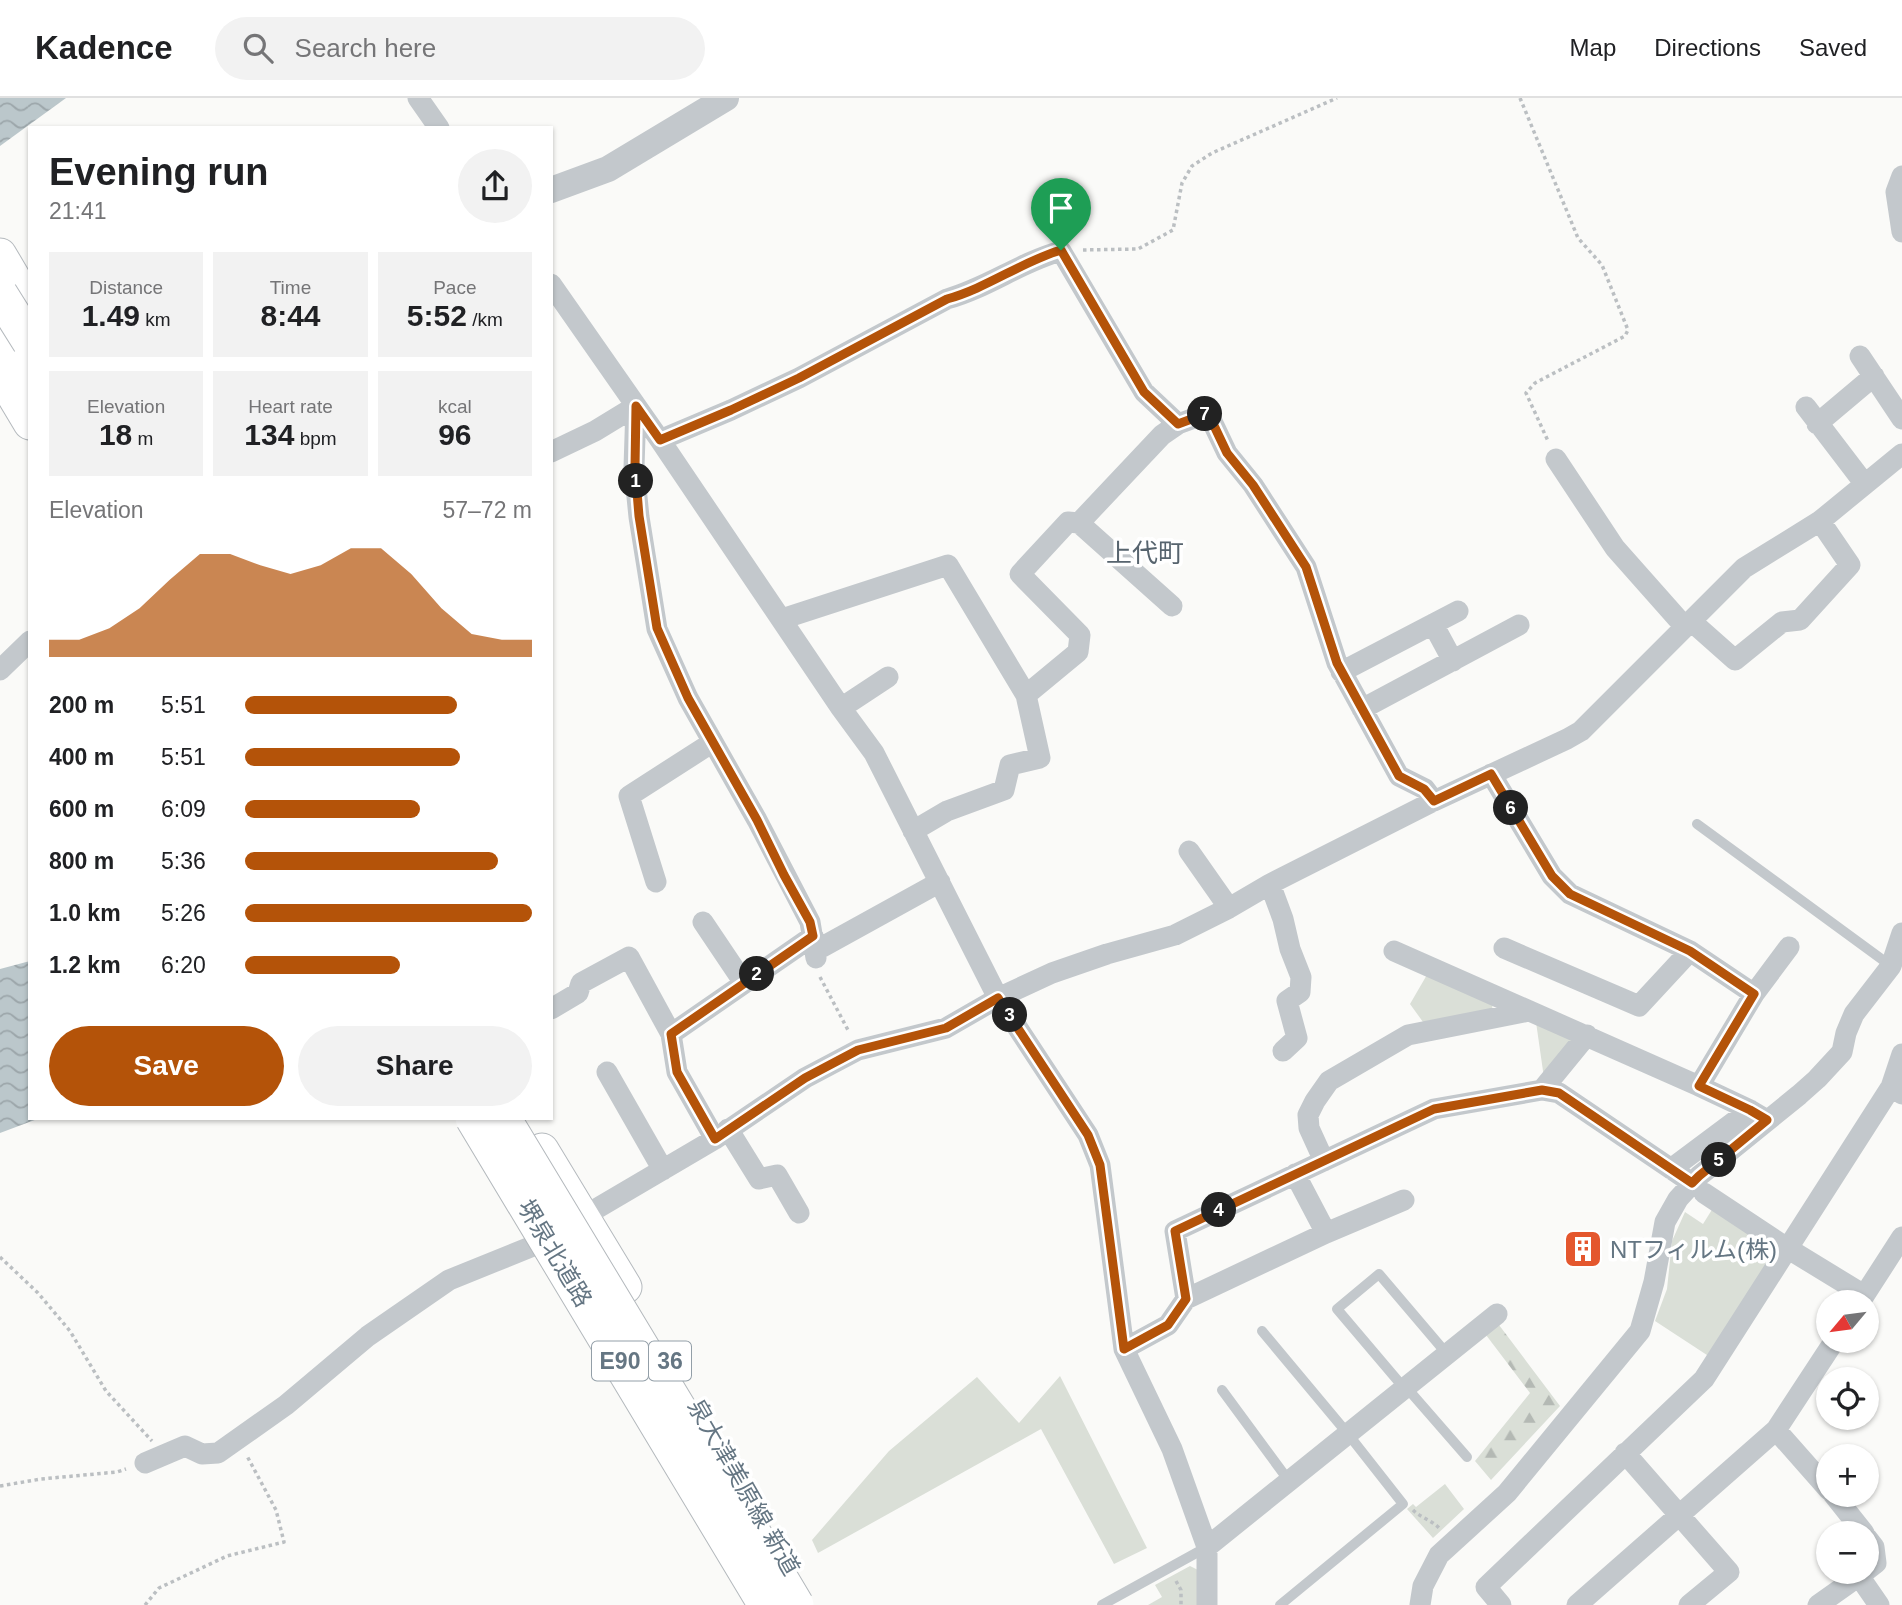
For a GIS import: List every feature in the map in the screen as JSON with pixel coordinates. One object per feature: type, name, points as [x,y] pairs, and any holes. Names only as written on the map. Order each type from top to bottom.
[{"type":"highway","points":[[0,294],[28,339]]},
{"type":"highway","points":[[0,344],[28,390]]},
{"type":"highway","name":"堺泉北道路","points":[[474,1120],[766,1605]]},
{"type":"highway","name":"堺泉北道路","points":[[504,1120],[796,1605]]},
{"type":"main road","points":[[0,256],[28,303]]},
{"type":"main road","points":[[0,373],[28,420]]},
{"type":"main road","name":"36","points":[[456,1120],[691,1506],[748,1605]]},
{"type":"main road","name":"泉大津美原線 新道","points":[[524,1120],[813,1605]]},
{"type":"street","points":[[418,98],[438,126]]},
{"type":"street","points":[[553,189],[608,169],[726,98]]},
{"type":"street","points":[[1902,176],[1896,192],[1902,232]]},
{"type":"street","points":[[660,440],[799,378],[947,299],[967,293],[1061,250],[1144,392],[1178,424]]},
{"type":"street","points":[[553,287],[874,753],[998,998],[1088,1135],[1100,1165],[1124,1349],[1172,1449],[1207,1546],[1207,1605]]},
{"type":"street","points":[[0,344],[28,323]]},
{"type":"street","points":[[1860,356],[1902,419]]},
{"type":"street","points":[[1864,484],[1812,416],[1874,376]]},
{"type":"street","points":[[553,451],[595,431],[636,406]]},
{"type":"street","points":[[636,406],[639,516],[657,628],[688,698],[757,820],[810,922],[815,948]]},
{"type":"street","points":[[1079,523],[1162,435],[1178,424],[1208,413],[1227,453],[1253,485],[1306,567],[1341,672],[1399,776],[1424,789],[1434,801]]},
{"type":"street","points":[[155,1459],[185,1446],[202,1454],[218,1452],[286,1405],[368,1336],[449,1280],[533,1246],[722,1134],[805,1078],[858,1050],[946,1028],[998,998],[1052,973],[1175,935],[1434,801],[1581,731],[1744,568],[1819,521],[1902,454]]},
{"type":"street","points":[[1556,459],[1615,548],[1688,624],[1735,660],[1782,622],[1800,620],[1850,565],[1819,521]]},
{"type":"street","points":[[1026,695],[1078,652],[1080,635],[1020,574],[1068,522],[1079,523],[1172,606]]},
{"type":"street","points":[[782,619],[947,565],[1026,695],[1040,758],[1010,765],[1004,790],[947,811],[913,831]]},
{"type":"street","points":[[1341,672],[1458,611]]},
{"type":"street","points":[[1433,624],[1453,661]]},
{"type":"street","points":[[1362,709],[1519,625]]},
{"type":"street","points":[[0,670],[28,643]]},
{"type":"street","points":[[841,708],[888,677]]},
{"type":"street","points":[[656,882],[629,796],[713,742]]},
{"type":"street","points":[[1491,774],[1552,876],[1570,894],[1690,951],[1754,994]]},
{"type":"street","points":[[1189,851],[1229,908]]},
{"type":"street","points":[[671,1034],[744,983],[940,882]]},
{"type":"street","points":[[1270,884],[1301,977],[1300,992],[1287,1001],[1297,1038],[1283,1051]]},
{"type":"street","points":[[703,922],[744,983]]},
{"type":"street","points":[[1671,1169],[1817,1079],[1842,1052],[1854,1014],[1891,966],[1902,933]]},
{"type":"street","points":[[1699,1086],[1754,994],[1789,947]]},
{"type":"street","points":[[1504,948],[1639,1006],[1690,951]]},
{"type":"street","points":[[1394,951],[1587,1035],[1758,1115]]},
{"type":"street","points":[[553,1008],[578,993],[581,983],[629,957],[671,1034],[677,1072],[759,1179],[777,1175],[799,1213]]},
{"type":"street","points":[[1324,1161],[1309,1128],[1308,1115],[1329,1081],[1408,1035],[1530,1010]]},
{"type":"street","points":[[1542,1090],[1587,1035]]},
{"type":"street","points":[[1501,1605],[1486,1587],[1704,1379],[1787,1248],[1896,1091],[1902,1054]]},
{"type":"street","points":[[607,1072],[663,1170]]},
{"type":"street","points":[[1186,1299],[1175,1231],[1434,1109],[1542,1090],[1559,1093],[1849,1290]]},
{"type":"street","points":[[1698,1188],[1699,1176],[1758,1115]]},
{"type":"street","points":[[1295,1174],[1326,1233]]},
{"type":"street","points":[[1420,1605],[1423,1586],[1439,1555],[1507,1493],[1640,1331],[1654,1282],[1665,1222],[1678,1199],[1698,1188]]},
{"type":"street","points":[[1124,1349],[1168,1325],[1186,1299],[1326,1233],[1404,1200]]},
{"type":"street","points":[[1868,1290],[1902,1237]]},
{"type":"street","points":[[1207,1546],[1497,1314]]},
{"type":"street","points":[[1577,1605],[1776,1430],[1826,1353]]},
{"type":"street","points":[[1776,1430],[1816,1475]]},
{"type":"street","points":[[1625,1453],[1728,1572],[1689,1605]]},
{"type":"street","points":[[1843,1507],[1854,1521]]},
{"type":"street","points":[[1818,1605],[1847,1584]]},
{"type":"street","points":[[1869,1584],[1879,1605]]},
{"type":"lane","points":[[1697,824],[1891,966]]},
{"type":"lane","points":[[1447,1354],[1379,1274],[1337,1309],[1467,1457]]},
{"type":"lane","points":[[1262,1331],[1403,1504],[1280,1605]]},
{"type":"lane","points":[[1222,1390],[1289,1481]]},
{"type":"lane","points":[[1102,1605],[1207,1546]]},
{"type":"path","points":[[1061,250],[1138,248],[1173,230],[1182,183],[1192,166],[1212,153],[1337,98]]},
{"type":"path","points":[[1520,98],[1578,238],[1602,265],[1628,330],[1626,336],[1535,383],[1526,393],[1556,459]]},
{"type":"path","points":[[815,948],[817,970],[858,1050]]},
{"type":"path","points":[[0,1257],[38,1293],[70,1331],[106,1391],[155,1459],[117,1472],[0,1486]]},
{"type":"path","points":[[145,1605],[159,1588],[227,1556],[284,1542],[276,1510],[238,1439]]},
{"type":"path","points":[[1403,1504],[1409,1505],[1419,1516],[1432,1521],[1443,1532]]},
{"type":"path","points":[[1173,1575],[1181,1590],[1181,1605]]},
{"type":"green space","points":[[1428,973],[1493,1000],[1492,1010],[1423,1022],[1410,1004]]},
{"type":"green space","points":[[1535,1015],[1581,1037],[1544,1078]]},
{"type":"green space","points":[[1713,1208],[1773,1247],[1774,1255],[1710,1357],[1655,1321],[1667,1289],[1672,1241],[1685,1212],[1703,1224]]},
{"type":"green space","points":[[1496,1321],[1560,1406],[1491,1480],[1475,1461],[1530,1393],[1483,1331]]},
{"type":"green space","points":[[1060,1376],[1147,1548],[1114,1564],[1041,1429],[818,1553],[812,1540],[889,1451],[977,1377],[1019,1423]]},
{"type":"green space","points":[[1445,1484],[1464,1509],[1433,1538],[1407,1509],[1413,1504],[1416,1507]]},
{"type":"green space","points":[[1190,1566],[1198,1570],[1198,1605],[1148,1605],[1162,1597],[1155,1585]]},
{"type":"water","points":[[0,98],[66,98],[0,146]]},
{"type":"water","points":[[28,962],[28,1120],[35,1120],[0,1133],[0,969]]},
{"type":"place","name":"NTフィルム(株)","points":[[1583,1249]]},
{"type":"district","name":"上代町","points":[[1145,553]]},
{"type":"route","points":[[1061,250],[1144,392],[1178,424],[1208,413],[1227,453],[1253,485],[1306,567],[1337,663],[1399,776],[1424,789],[1434,801],[1491,774],[1552,876],[1570,894],[1690,951],[1754,994],[1699,1086],[1767,1120],[1692,1183],[1559,1093],[1542,1090],[1434,1109],[1175,1231],[1186,1299],[1168,1325],[1124,1349],[1100,1165],[1088,1135],[998,998],[946,1028],[858,1050],[805,1078],[715,1139],[677,1072],[671,1034],[813,936],[810,922],[757,820],[688,698],[657,628],[639,516],[635,467],[636,406],[660,440],[799,378],[947,299],[967,293],[1061,250]]}]
